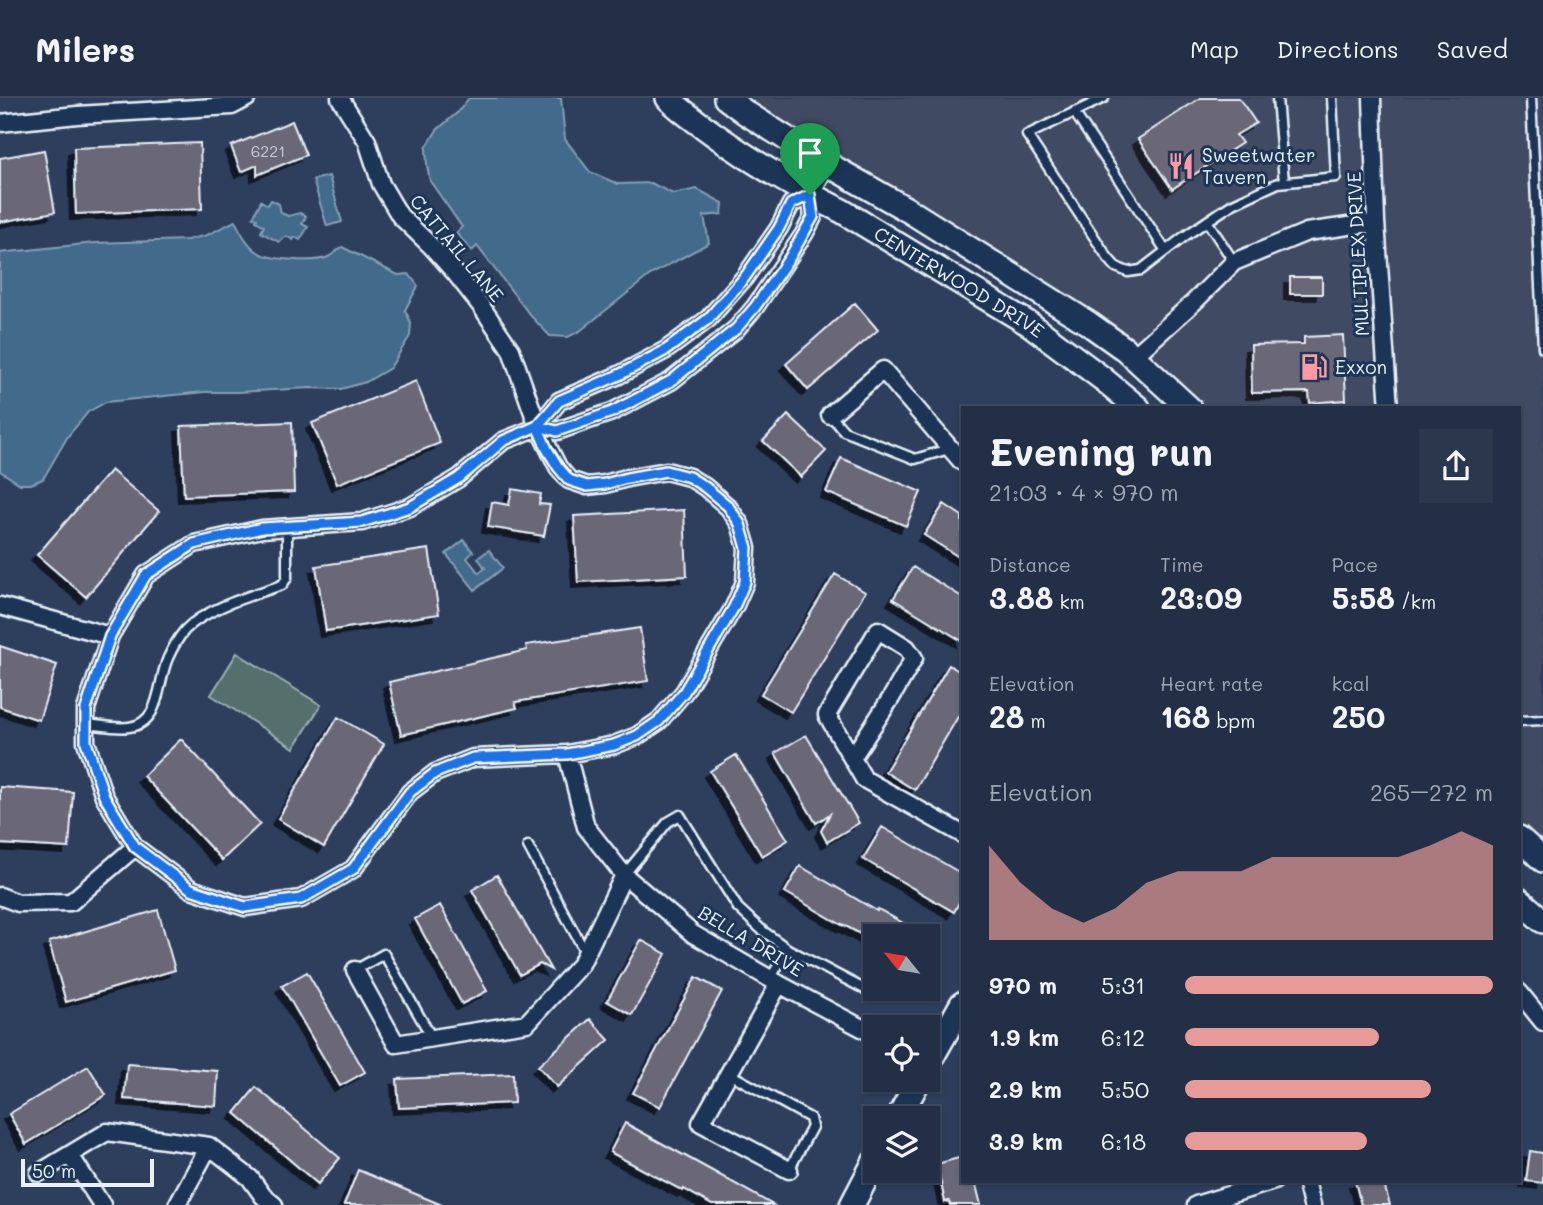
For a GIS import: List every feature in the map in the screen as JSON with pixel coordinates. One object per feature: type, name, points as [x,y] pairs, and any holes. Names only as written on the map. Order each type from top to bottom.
[{"type":"street","points":[[0,123],[76,106],[232,106],[247,98]]},
{"type":"street","name":"CATTAIL LANE","points":[[135,847],[191,889],[245,907],[301,899],[353,869],[410,792],[435,773],[473,758],[567,754],[614,745],[637,736],[659,721],[684,692],[734,607],[745,582],[747,548],[740,524],[728,506],[689,477],[666,471],[587,486],[569,480],[558,467],[537,426],[510,350],[456,274],[400,216],[381,184],[367,141],[340,98]]},
{"type":"street","name":"CENTERWOOD DRIVE","points":[[668,98],[679,109],[749,159],[842,211],[1031,325],[1136,406]]},
{"type":"street","name":"CENTERWOOD DRIVE","points":[[726,98],[827,164],[908,210],[1088,323],[1133,357],[1187,406]]},
{"type":"street","name":"MULTIPLEX DRIVE","points":[[1372,98],[1376,222],[1389,406]]},
{"type":"street","points":[[0,896],[18,903],[71,902],[135,847],[104,796],[86,742],[86,709],[110,636],[146,575],[194,544],[262,528],[362,522],[410,507],[459,478],[503,441],[537,426],[559,401],[619,375],[666,350],[708,319],[745,277],[779,228],[791,204],[810,195],[827,164]]},
{"type":"street","points":[[537,426],[557,431],[612,412],[671,381],[736,329],[755,307],[804,234],[813,217],[810,195]]},
{"type":"street","points":[[1133,357],[1195,302],[1234,262],[1307,232],[1376,222]]},
{"type":"street","points":[[830,415],[883,370],[961,462]]},
{"type":"street","points":[[0,606],[110,636]]},
{"type":"street","points":[[852,758],[914,658],[906,648],[878,630],[827,715],[864,779],[961,833]]},
{"type":"street","name":"BELLA DRIVE","points":[[567,754],[586,827],[624,875],[693,934],[863,1029]]},
{"type":"street","points":[[1521,840],[1543,860]]},
{"type":"street","points":[[355,970],[396,1044],[527,1023],[581,964],[624,875]]},
{"type":"street","points":[[1521,902],[1543,921]]},
{"type":"street","points":[[775,982],[701,1123],[789,1170]]},
{"type":"street","points":[[1521,994],[1543,1022]]},
{"type":"street","points":[[940,1043],[961,1006]]},
{"type":"street","points":[[39,1173],[107,1132],[209,1146],[250,1178],[263,1196],[274,1205]]},
{"type":"street","points":[[177,1205],[209,1146]]},
{"type":"street","points":[[70,1154],[102,1205]]},
{"type":"street","points":[[852,1205],[864,1183]]},
{"type":"street","points":[[1196,1205],[1268,1183]]},
{"type":"street","points":[[1306,1183],[1312,1205]]},
{"type":"lane","points":[[1104,98],[1027,135],[1108,258],[1116,267],[1128,272],[1141,271],[1231,205],[1278,183],[1336,177],[1332,98]]},
{"type":"lane","points":[[1277,98],[1284,183]]},
{"type":"lane","points":[[1531,98],[1543,348]]},
{"type":"lane","points":[[1074,112],[1166,251]]},
{"type":"lane","points":[[1207,221],[1234,262]]},
{"type":"lane","points":[[830,415],[844,431],[915,458],[950,449]]},
{"type":"lane","points":[[86,724],[128,728],[144,723],[152,713],[168,659],[185,630],[208,613],[282,585],[287,578],[287,527]]},
{"type":"lane","points":[[1521,721],[1543,720]]},
{"type":"lane","points":[[624,875],[668,822],[680,815],[738,908],[763,932],[863,989]]},
{"type":"lane","points":[[528,846],[586,954]]},
{"type":"lane","points":[[775,982],[788,948]]},
{"type":"lane","points":[[355,970],[384,954],[432,1038]]},
{"type":"lane","points":[[728,1073],[810,1118],[812,1127],[789,1170]]},
{"type":"shaded area","points":[[469,98],[561,98],[565,139],[590,172],[618,184],[651,183],[673,194],[697,189],[723,203],[722,214],[704,216],[709,243],[650,275],[580,331],[568,337],[550,336],[530,315],[477,246],[472,251],[456,233],[462,227],[430,181],[426,148],[437,130],[458,112]]},
{"type":"shaded area","points":[[727,98],[1543,98],[1543,859],[1521,839],[1521,406],[1187,406],[1133,357]]},
{"type":"shaded area","points":[[329,176],[342,222],[327,226],[313,180]]},
{"type":"shaded area","points":[[271,200],[279,204],[281,213],[288,216],[300,213],[306,216],[302,224],[308,227],[300,240],[286,236],[279,242],[261,232],[264,226],[253,217],[261,201],[268,205]]},
{"type":"shaded area","points":[[235,221],[251,246],[264,255],[282,259],[314,260],[328,257],[342,247],[398,275],[409,274],[418,286],[405,310],[411,323],[410,336],[390,368],[366,382],[341,389],[204,392],[106,402],[88,412],[68,436],[43,479],[31,484],[20,484],[0,471],[0,253],[95,243],[187,240],[207,235]]},
{"type":"shaded area","points":[[464,540],[473,552],[467,558],[479,573],[485,568],[478,558],[489,550],[503,568],[475,590],[446,554]]},
{"type":"green space","points":[[237,653],[321,705],[294,748],[211,695]]},
{"type":"building","name":"Sweetwater Tavern","points":[[1200,98],[1239,98],[1256,123],[1236,135],[1242,143],[1172,189],[1138,139]]},
{"type":"building","points":[[292,121],[306,155],[257,175],[257,165],[241,172],[231,146]]},
{"type":"building","points":[[200,143],[202,209],[76,214],[74,148]]},
{"type":"building","points":[[44,150],[55,212],[0,222],[0,158]]},
{"type":"building","points":[[1290,277],[1322,277],[1322,294],[1290,294]]},
{"type":"building","points":[[855,303],[878,330],[808,390],[786,364]]},
{"type":"building","points":[[1343,335],[1346,400],[1310,403],[1309,392],[1252,393],[1251,345],[1304,344],[1304,337]]},
{"type":"building","points":[[416,381],[440,443],[337,484],[312,423]]},
{"type":"building","points":[[788,415],[826,451],[801,477],[763,441]]},
{"type":"building","points":[[292,422],[294,492],[184,496],[181,426]]},
{"type":"building","points":[[841,458],[921,492],[906,526],[826,492]]},
{"type":"building","points":[[111,470],[159,511],[86,597],[37,555]]},
{"type":"building","points":[[512,489],[541,494],[539,504],[550,505],[544,536],[488,527],[492,502],[509,505]]},
{"type":"building","points":[[944,504],[961,515],[961,558],[924,535]]},
{"type":"building","points":[[684,510],[687,576],[578,582],[574,516]]},
{"type":"building","points":[[429,549],[439,614],[326,631],[316,566]]},
{"type":"building","points":[[913,567],[961,596],[961,640],[893,599]]},
{"type":"building","points":[[835,574],[865,592],[791,712],[761,694]]},
{"type":"building","points":[[640,628],[648,681],[515,702],[517,708],[401,735],[389,682],[527,650],[526,645]]},
{"type":"building","points":[[0,646],[57,665],[39,720],[0,707]]},
{"type":"building","points":[[949,665],[961,672],[961,712],[915,790],[885,772]]},
{"type":"building","points":[[338,717],[384,744],[324,847],[278,819]]},
{"type":"building","points":[[806,735],[859,823],[827,842],[821,831],[830,814],[816,823],[775,753]]},
{"type":"building","points":[[181,739],[260,824],[222,860],[143,776]]},
{"type":"building","points":[[736,755],[788,840],[762,856],[710,771]]},
{"type":"building","points":[[0,787],[73,792],[69,848],[0,844]]},
{"type":"building","points":[[882,827],[961,873],[961,899],[954,912],[863,859]]},
{"type":"building","points":[[800,866],[905,924],[863,924],[863,935],[785,892]]},
{"type":"building","points":[[497,875],[551,970],[540,964],[520,975],[472,890]]},
{"type":"building","points":[[440,905],[487,991],[462,1004],[415,919]]},
{"type":"building","points":[[158,910],[175,970],[66,1002],[49,942]]},
{"type":"building","points":[[641,940],[666,954],[632,1015],[607,1001]]},
{"type":"building","points":[[307,972],[365,1072],[340,1086],[282,986]]},
{"type":"building","points":[[696,977],[722,991],[660,1107],[633,1093]]},
{"type":"building","points":[[590,1019],[609,1040],[557,1087],[538,1066]]},
{"type":"building","points":[[127,1064],[218,1071],[216,1106],[124,1099]]},
{"type":"building","points":[[88,1066],[106,1095],[26,1144],[9,1114]]},
{"type":"building","points":[[513,1074],[514,1103],[399,1108],[397,1079]]},
{"type":"building","points":[[256,1087],[340,1158],[318,1184],[235,1113]]},
{"type":"building","points":[[625,1123],[773,1205],[712,1205],[610,1152]]},
{"type":"building","points":[[1530,1151],[1543,1153],[1543,1183],[1526,1181]]},
{"type":"building","points":[[961,1157],[961,1183],[976,1183],[981,1205],[950,1205],[949,1201],[945,1202],[940,1163]]},
{"type":"building","points":[[358,1170],[442,1205],[344,1205]]},
{"type":"building","points":[[1356,1183],[1384,1183],[1390,1205],[1361,1205]]},
{"type":"place","name":"Sweetwater Tavern","points":[[1181,166]]},
{"type":"place","name":"Exxon","points":[[1314,367]]},
{"type":"route","points":[[810,195],[791,204],[779,228],[745,277],[708,319],[666,350],[619,375],[559,401],[537,426],[547,449],[569,480],[587,486],[666,471],[689,477],[705,487],[728,506],[740,524],[747,548],[745,582],[706,658],[684,692],[659,721],[637,736],[593,750],[567,754],[473,758],[435,773],[410,792],[353,869],[301,899],[245,907],[191,889],[135,847],[104,796],[86,742],[86,709],[110,636],[146,575],[194,544],[262,528],[362,522],[410,507],[459,478],[503,441],[537,426],[557,431],[612,412],[671,381],[736,329],[755,307],[790,257],[813,217],[810,195]]}]
